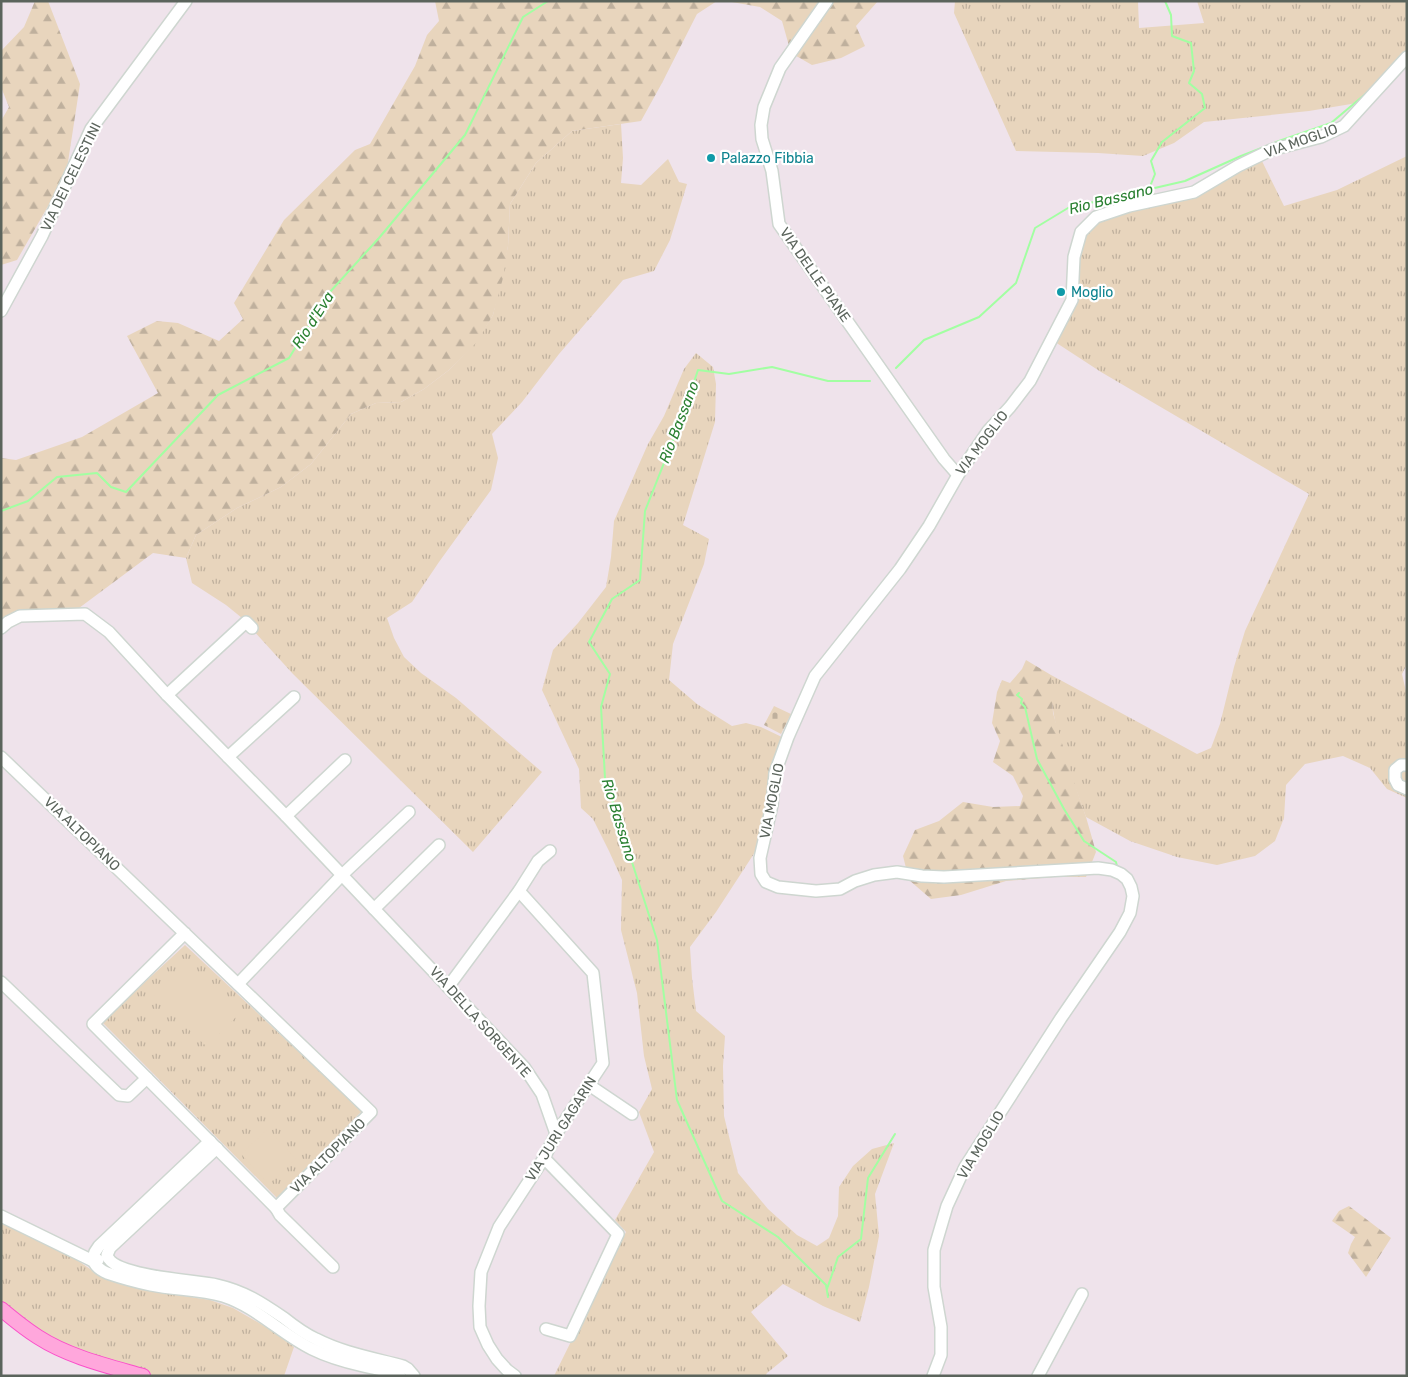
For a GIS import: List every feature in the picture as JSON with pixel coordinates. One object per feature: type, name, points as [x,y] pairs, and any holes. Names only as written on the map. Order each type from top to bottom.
[{"type":"main road","points":[[1,1310],[38,1338],[60,1349],[82,1358],[143,1376]]},
{"type":"street","name":"VIA DEI CELESTINI","points":[[1,311],[42,236],[92,129],[186,1]]},
{"type":"street","name":"VIA DELLE PIANE","points":[[827,1],[780,68],[764,107],[761,125],[762,139],[772,172],[779,224],[939,452],[958,475]]},
{"type":"street","name":"VIA MOGLIO","points":[[934,1376],[941,1355],[942,1327],[934,1287],[934,1250],[947,1206],[964,1167],[1041,1048],[1120,932],[1130,913],[1133,896],[1131,887],[1127,879],[1121,874],[1112,870],[1098,868],[944,877],[897,872],[874,874],[840,889],[816,890],[778,887],[766,882],[761,874],[760,858],[772,805],[775,773],[788,737],[815,676],[900,570],[929,526],[958,475],[988,431],[1030,381],[1072,300],[1074,257],[1081,232],[1096,217],[1129,206],[1194,192],[1238,166],[1272,150],[1321,137],[1344,126],[1407,58]]},
{"type":"street","points":[[1,628],[20,616],[85,614],[109,632],[167,696],[286,816],[374,909],[439,845]]},
{"type":"street","points":[[167,696],[246,622],[252,628]]},
{"type":"street","points":[[228,758],[294,697]]},
{"type":"street","name":"VIA ALTOPIANO","points":[[1,757],[372,1112],[276,1208]]},
{"type":"street","points":[[286,816],[345,760]]},
{"type":"street","points":[[1407,765],[1401,765],[1395,770],[1395,779],[1398,785],[1407,789]]},
{"type":"street","points":[[238,984],[342,875],[409,812]]},
{"type":"street","points":[[448,987],[538,861],[550,850]]},
{"type":"street","name":"VIA JURI GAGARIN","points":[[515,1376],[497,1359],[480,1327],[481,1272],[499,1227],[544,1158],[556,1134],[603,1063],[593,973],[518,891]]},
{"type":"street","name":"VIA DELLA SORGENTE","points":[[374,909],[524,1067],[542,1094],[556,1134]]},
{"type":"street","points":[[184,933],[93,1024],[333,1267]]},
{"type":"street","points":[[1,982],[119,1095],[128,1096],[147,1078]]},
{"type":"street","points":[[589,1085],[632,1114]]},
{"type":"street","points":[[107,1258],[110,1248],[214,1145]]},
{"type":"street","points":[[93,1261],[99,1246],[214,1145]]},
{"type":"street","points":[[544,1158],[618,1234],[570,1336],[546,1329]]},
{"type":"street","points":[[1,1216],[93,1261],[102,1271],[152,1286],[215,1294],[232,1299],[261,1315],[312,1349],[361,1366],[392,1372],[400,1376]]},
{"type":"street","points":[[93,1261],[107,1258]]},
{"type":"street","points":[[107,1258],[119,1267],[140,1273],[233,1288],[262,1303],[314,1339],[335,1348],[403,1366],[414,1376]]},
{"type":"street","points":[[1038,1376],[1082,1294]]},
{"type":"green space","points":[[35,1],[48,1],[80,84],[66,175],[17,260],[1,265],[1,121],[9,107],[1,87],[1,51],[24,27]]},
{"type":"green space","points":[[435,1],[717,1],[697,14],[641,121],[572,131],[536,163],[510,204],[508,246],[503,278],[493,315],[477,342],[449,370],[424,389],[401,402],[376,403],[351,414],[311,464],[281,487],[237,508],[196,535],[186,558],[153,553],[75,611],[1,624],[1,458],[16,460],[82,437],[158,393],[127,336],[157,321],[178,323],[219,341],[243,319],[234,303],[284,220],[355,150],[370,144],[415,66],[427,35],[439,21]]},
{"type":"green space","points":[[726,1],[878,1],[856,26],[865,46],[841,58],[812,65],[791,53],[782,21],[760,7]]},
{"type":"green space","points":[[955,1],[1138,1],[1139,28],[1204,23],[1197,1],[1407,1],[1407,62],[1363,102],[1309,111],[1204,122],[1174,143],[1143,156],[1016,151],[954,13]]},
{"type":"green space","points":[[621,124],[623,158],[621,183],[641,185],[668,159],[679,182],[687,184],[670,240],[654,271],[623,280],[559,354],[522,402],[492,434],[498,458],[491,490],[412,602],[387,618],[394,638],[404,657],[421,673],[456,698],[542,772],[473,852],[293,674],[242,618],[192,583],[186,558],[196,535],[237,508],[281,487],[311,464],[351,414],[376,403],[401,402],[424,389],[449,370],[476,342],[493,315],[508,246],[510,204],[536,163],[572,131]]},
{"type":"green space","points":[[1407,156],[1407,664],[1402,674],[1407,696],[1407,798],[1387,789],[1370,768],[1343,756],[1305,764],[1286,785],[1284,818],[1275,841],[1255,856],[1217,865],[1177,857],[1130,841],[1086,817],[1057,728],[1053,710],[1051,675],[1197,754],[1211,748],[1220,724],[1245,631],[1309,494],[1101,372],[1052,340],[1067,308],[1067,271],[1078,234],[1127,194],[1192,193],[1261,159],[1284,206],[1337,190]]},
{"type":"green space","points":[[696,353],[713,367],[716,384],[715,422],[683,525],[709,539],[704,564],[673,644],[669,680],[697,704],[732,726],[746,723],[761,727],[784,738],[757,849],[716,912],[690,947],[696,1011],[725,1036],[723,1066],[724,1116],[738,1173],[768,1209],[797,1235],[817,1246],[829,1238],[838,1216],[839,1187],[853,1166],[872,1149],[894,1143],[875,1194],[879,1236],[860,1322],[823,1306],[783,1284],[751,1312],[788,1356],[765,1376],[554,1376],[626,1232],[615,1220],[654,1152],[639,1112],[652,1089],[644,1056],[637,993],[621,930],[622,880],[593,819],[581,808],[579,769],[542,690],[553,650],[578,623],[606,587],[614,521],[684,369]]},
{"type":"green space","points":[[1026,660],[1051,675],[1053,713],[1096,852],[1086,877],[1054,877],[1006,881],[961,895],[931,899],[909,880],[903,856],[915,830],[939,821],[963,802],[993,807],[1020,806],[1023,796],[1013,776],[993,762],[1000,741],[992,723],[997,692],[1002,680],[1010,683],[1022,669]]},
{"type":"green space","points":[[774,706],[791,714],[781,734],[764,725]]},
{"type":"green space","points":[[185,945],[362,1111],[277,1198],[102,1022]]},
{"type":"green space","points":[[182,966],[236,1017],[207,1047],[154,996]]},
{"type":"green space","points":[[268,1129],[296,1159],[269,1184],[241,1154]]},
{"type":"green space","points":[[1349,1206],[1391,1238],[1366,1277],[1348,1253],[1355,1237],[1332,1221],[1339,1211]]},
{"type":"green space","points":[[1,1221],[68,1254],[99,1275],[145,1290],[210,1300],[233,1308],[273,1331],[294,1347],[284,1376],[143,1376],[71,1355],[1,1302]]},
{"type":"waterway","name":"Rio d'Eva","points":[[1,511],[28,501],[57,477],[97,473],[111,487],[126,492],[218,395],[289,358],[329,293],[379,238],[465,135],[523,17],[548,1]]},
{"type":"waterway","points":[[1149,189],[1155,174],[1151,161],[1162,142],[1205,108],[1202,94],[1189,83],[1194,71],[1191,43],[1172,36],[1171,15],[1165,1]]},
{"type":"waterway","name":"Rio Bassano","points":[[896,368],[924,340],[979,317],[1016,283],[1035,228],[1068,208],[1185,181],[1241,156],[1331,123],[1369,91]]},
{"type":"waterway","name":"Rio Bassano","points":[[828,1297],[826,1285],[778,1237],[722,1201],[677,1100],[657,940],[605,778],[601,707],[610,674],[589,642],[612,599],[640,580],[645,511],[683,415],[698,370],[729,374],[772,367],[828,381],[870,381]]},
{"type":"waterway","points":[[1019,693],[1017,695],[1022,699],[1021,703],[1025,707],[1037,759],[1064,809],[1084,841],[1116,862],[1117,867]]},
{"type":"waterway","points":[[827,1289],[838,1257],[861,1239],[868,1178],[895,1134]]},
{"type":"place","name":"Palazzo Fibbia","points":[[711,158]]},
{"type":"place","name":"Moglio","points":[[1061,292]]}]
